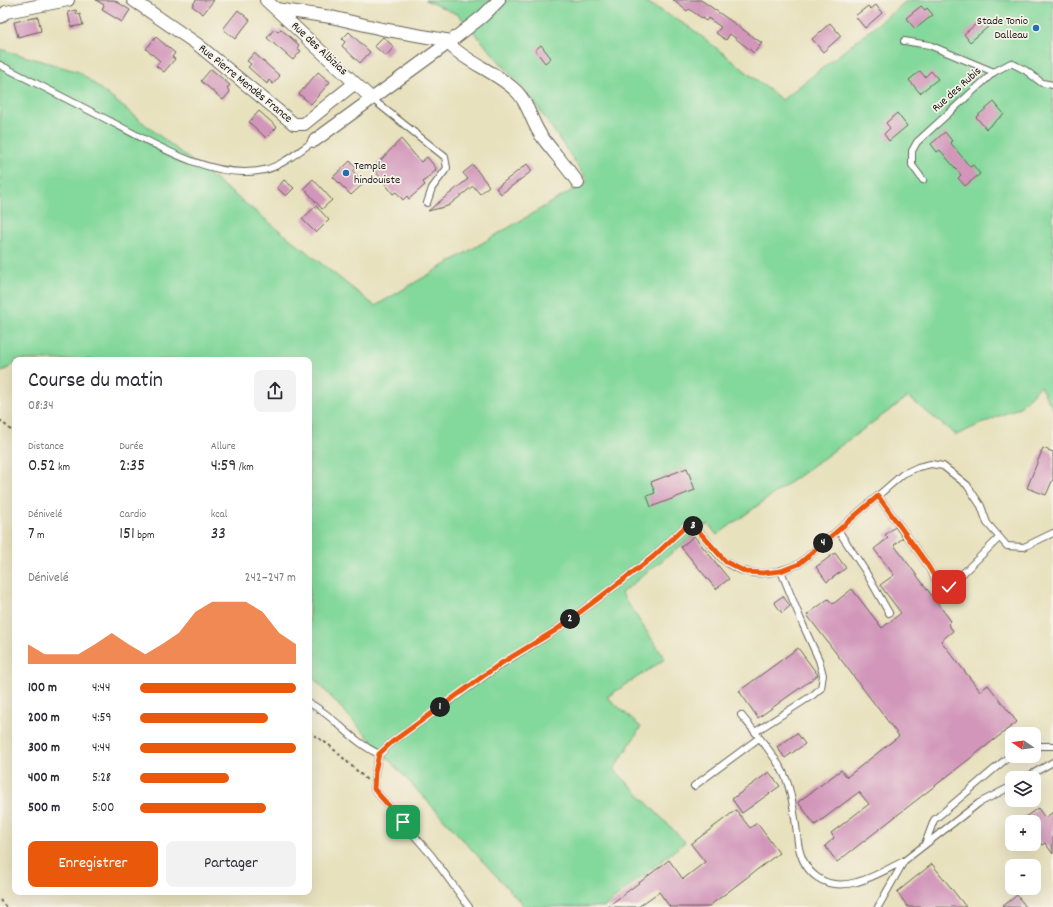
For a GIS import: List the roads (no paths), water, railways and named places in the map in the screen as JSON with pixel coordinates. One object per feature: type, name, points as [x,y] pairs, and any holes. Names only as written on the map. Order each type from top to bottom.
[{"type":"street","points":[[2,13],[68,0]]},
{"type":"street","name":"Rue Pierre Mendès France","points":[[133,0],[197,44],[294,124],[304,124],[355,83]]},
{"type":"street","name":"Rue des Albizias","points":[[266,0],[371,98]]},
{"type":"street","points":[[314,141],[449,42],[483,16],[499,0]]},
{"type":"street","points":[[276,9],[331,17],[449,42],[458,54],[515,90],[525,101],[530,116],[542,137],[578,183]]},
{"type":"lane","points":[[904,41],[929,45],[994,72]]},
{"type":"lane","name":"Rue des Rubis","points":[[923,180],[912,166],[912,150],[917,142],[994,72],[1011,63],[1025,70],[1042,83],[1053,85]]},
{"type":"lane","points":[[0,65],[165,149],[204,165],[223,170],[265,170],[283,162],[314,141]]},
{"type":"lane","points":[[371,98],[445,157],[447,168],[432,188],[427,203]]},
{"type":"lane","points":[[469,907],[432,856],[374,789],[375,772],[379,754],[500,664],[556,630],[653,557],[687,525],[695,527],[726,562],[746,572],[763,573],[781,571],[799,564],[903,474],[918,467],[931,464],[943,466],[966,485],[981,506],[987,523],[999,538],[1008,546],[1024,547],[1053,533]]},
{"type":"lane","points":[[878,496],[925,561],[939,584],[944,588],[949,587],[999,538]]},
{"type":"lane","points":[[838,530],[864,569],[889,613]]},
{"type":"lane","points":[[755,732],[813,695],[820,688],[823,675],[819,660],[781,571]]},
{"type":"lane","points":[[312,704],[320,708],[364,747],[379,754]]},
{"type":"lane","points":[[741,715],[755,732],[785,775],[795,816],[799,845],[807,868],[822,881],[844,884],[857,882],[904,861],[979,803],[1005,790]]},
{"type":"lane","points":[[694,786],[759,738]]},
{"type":"lane","points":[[1041,746],[1053,746]]},
{"type":"lane","points":[[924,845],[934,820],[1005,760]]},
{"type":"lane","points":[[1038,771],[1053,762]]},
{"type":"lane","points":[[878,907],[904,861]]},
{"type":"place","name":"Stade Tonio Dalleau","points":[[1036,28]]},
{"type":"place","name":"Temple hindouiste","points":[[346,173]]}]
